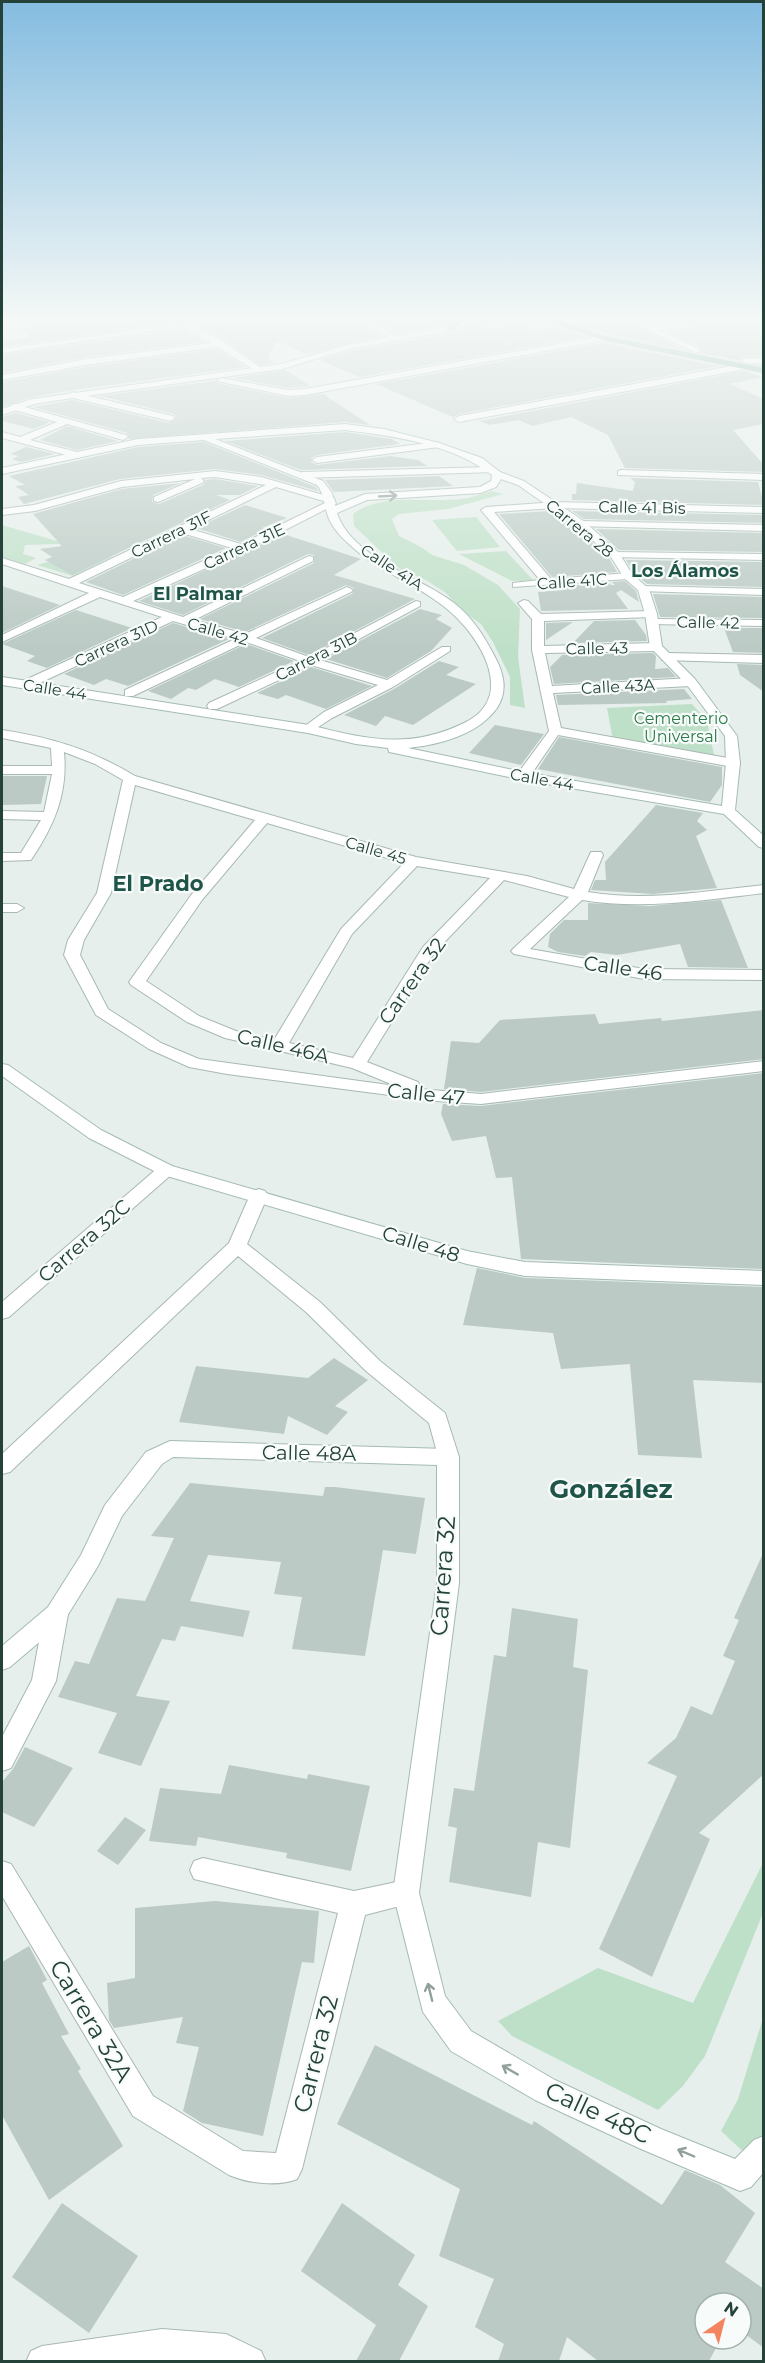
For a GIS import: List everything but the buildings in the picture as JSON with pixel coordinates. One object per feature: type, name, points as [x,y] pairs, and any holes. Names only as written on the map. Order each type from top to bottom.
[{"type":"street","points":[[21,440],[47,429]]},
{"type":"street","points":[[95,429],[123,437]]},
{"type":"street","points":[[223,439],[322,429]]},
{"type":"street","points":[[2,512],[35,508],[121,484],[215,474],[261,480],[330,501],[481,490],[492,487],[497,480],[495,472],[479,460],[463,453],[384,432],[363,429]]},
{"type":"street","points":[[2,435],[78,454]]},
{"type":"street","name":"Calle 41A","points":[[2,471],[138,442],[198,437],[223,439],[320,483],[330,501],[336,523],[365,553],[436,594],[472,624],[481,637],[498,675],[498,691],[491,708],[477,723]]},
{"type":"street","points":[[317,460],[436,445]]},
{"type":"street","points":[[302,475],[495,472]]},
{"type":"street","name":"Carrera 28","points":[[495,472],[515,479],[581,525],[615,555],[628,576],[643,589]]},
{"type":"street","points":[[621,473],[764,477]]},
{"type":"street","points":[[158,499],[215,474]]},
{"type":"street","name":"Carrera 31F","points":[[70,583],[273,485]]},
{"type":"street","name":"Carrera 31E","points":[[123,601],[242,548],[330,501],[365,497]]},
{"type":"street","name":"Calle 41 Bis","points":[[549,583],[486,510],[555,505],[764,510]]},
{"type":"street","points":[[581,525],[764,528]]},
{"type":"street","points":[[180,528],[242,548]]},
{"type":"street","points":[[615,555],[764,557]]},
{"type":"street","name":"Carrera 31D","points":[[184,621],[309,559]]},
{"type":"street","name":"Calle 42","points":[[2,561],[171,617],[246,638],[384,687]]},
{"type":"street","name":"Calle 41C","points":[[517,585],[628,576]]},
{"type":"street","points":[[764,592],[643,589],[652,618],[656,647],[691,682],[731,736],[733,763],[728,811],[764,844]]},
{"type":"street","points":[[129,693],[347,590]]},
{"type":"street","points":[[2,639],[99,593]]},
{"type":"street","points":[[523,776],[555,731],[538,650],[538,618],[524,603]]},
{"type":"street","name":"Carrera 31B","points":[[213,706],[310,661],[416,604]]},
{"type":"street","name":"Carrera 31D","points":[[27,684],[171,617]]},
{"type":"street","name":"Calle 42","points":[[538,618],[652,618],[764,623]]},
{"type":"street","points":[[2,627],[15,633]]},
{"type":"street","name":"Calle 43","points":[[538,650],[656,647]]},
{"type":"street","points":[[309,729],[328,715],[384,687],[446,649]]},
{"type":"street","points":[[666,657],[764,659]]},
{"type":"street","name":"Calle 44","points":[[2,681],[309,729],[357,742],[523,776],[728,811]]},
{"type":"street","name":"Calle 43A","points":[[545,690],[691,682]]},
{"type":"street","name":"Calle 44","points":[[357,742],[401,744],[434,740],[477,723]]},
{"type":"street","points":[[555,731],[733,763]]},
{"type":"street","name":"Calle 45","points":[[2,734],[57,744],[92,756],[130,779],[414,861],[535,882],[579,895],[660,900],[764,889]]},
{"type":"street","points":[[2,857],[26,857],[50,816],[59,770],[57,744]]},
{"type":"street","points":[[2,770],[59,770]]},
{"type":"street","name":"Calle 47","points":[[130,779],[104,893],[76,940],[72,956],[102,1011],[155,1046],[195,1063],[436,1096],[481,1100],[564,1088],[764,1066]]},
{"type":"street","points":[[2,815],[50,816]]},
{"type":"street","name":"Calle 46A","points":[[265,817],[209,882],[137,982],[193,1019],[231,1035],[357,1064],[436,1096]]},
{"type":"street","points":[[579,895],[596,855]]},
{"type":"street","points":[[279,1046],[346,932],[414,861]]},
{"type":"street","name":"Carrera 32","points":[[357,1064],[428,950],[499,877]]},
{"type":"street","name":"Calle 46","points":[[579,895],[519,951],[644,974],[764,975]]},
{"type":"street","name":"Calle 48","points":[[2,1069],[95,1134],[166,1170],[467,1257],[525,1269],[764,1278]]},
{"type":"street","name":"Carrera 32C","points":[[2,1312],[166,1170]]},
{"type":"street","points":[[2,1466],[237,1246],[258,1195]]},
{"type":"street","name":"Carrera 32","points":[[237,1246],[313,1307],[373,1366],[438,1419],[448,1457],[448,1582],[406,1893],[433,2002],[461,2041]]},
{"type":"street","name":"Calle 48A","points":[[56,1614],[90,1560],[113,1511],[154,1458],[170,1449],[448,1457]]},
{"type":"street","points":[[2,1660],[56,1614]]},
{"type":"street","points":[[2,1760],[45,1680],[56,1614]]},
{"type":"street","points":[[203,1870],[354,1904],[406,1893]]},
{"type":"street","name":"Carrera 32A","points":[[2,1873],[143,2106],[239,2164],[287,2169]]},
{"type":"street","name":"Carrera 32","points":[[287,2169],[354,1904]]},
{"type":"street","name":"Calle 48C","points":[[461,2041],[545,2090],[651,2139],[740,2176],[764,2150]]},
{"type":"street","points":[[42,2361],[162,2345],[226,2350],[250,2361]]},
{"type":"green space","points":[[492,491],[503,494],[448,509],[399,514],[392,519],[399,536],[432,555],[464,565],[498,585],[520,609],[518,657],[525,708],[510,705],[510,677],[493,642],[481,624],[461,610],[446,593],[426,580],[401,570],[354,526],[353,514],[377,503],[460,499]]},
{"type":"green space","points":[[476,517],[500,547],[457,551],[432,520]]},
{"type":"green space","points":[[2,525],[112,557],[73,576],[37,565],[76,554],[59,544],[25,545],[23,554],[36,558],[25,564],[2,557]]},
{"type":"green space","points":[[506,551],[534,581],[512,581],[459,554]]},
{"type":"green space","name":"Cementerio Universal","points":[[692,704],[707,721],[714,755],[613,740],[607,708]]},
{"type":"green space","points":[[763,1863],[763,1913],[705,2056],[682,2087],[658,2110],[512,2036],[498,2021],[598,1968],[693,2003]]},
{"type":"green space","points":[[763,2018],[763,2170],[721,2131],[738,2099]]},
{"type":"district","name":"Los Álamos","points":[[685,571]]},
{"type":"district","name":"El Palmar","points":[[198,594]]},
{"type":"district","name":"El Prado","points":[[158,884]]},
{"type":"district","name":"González","points":[[611,1489]]}]
